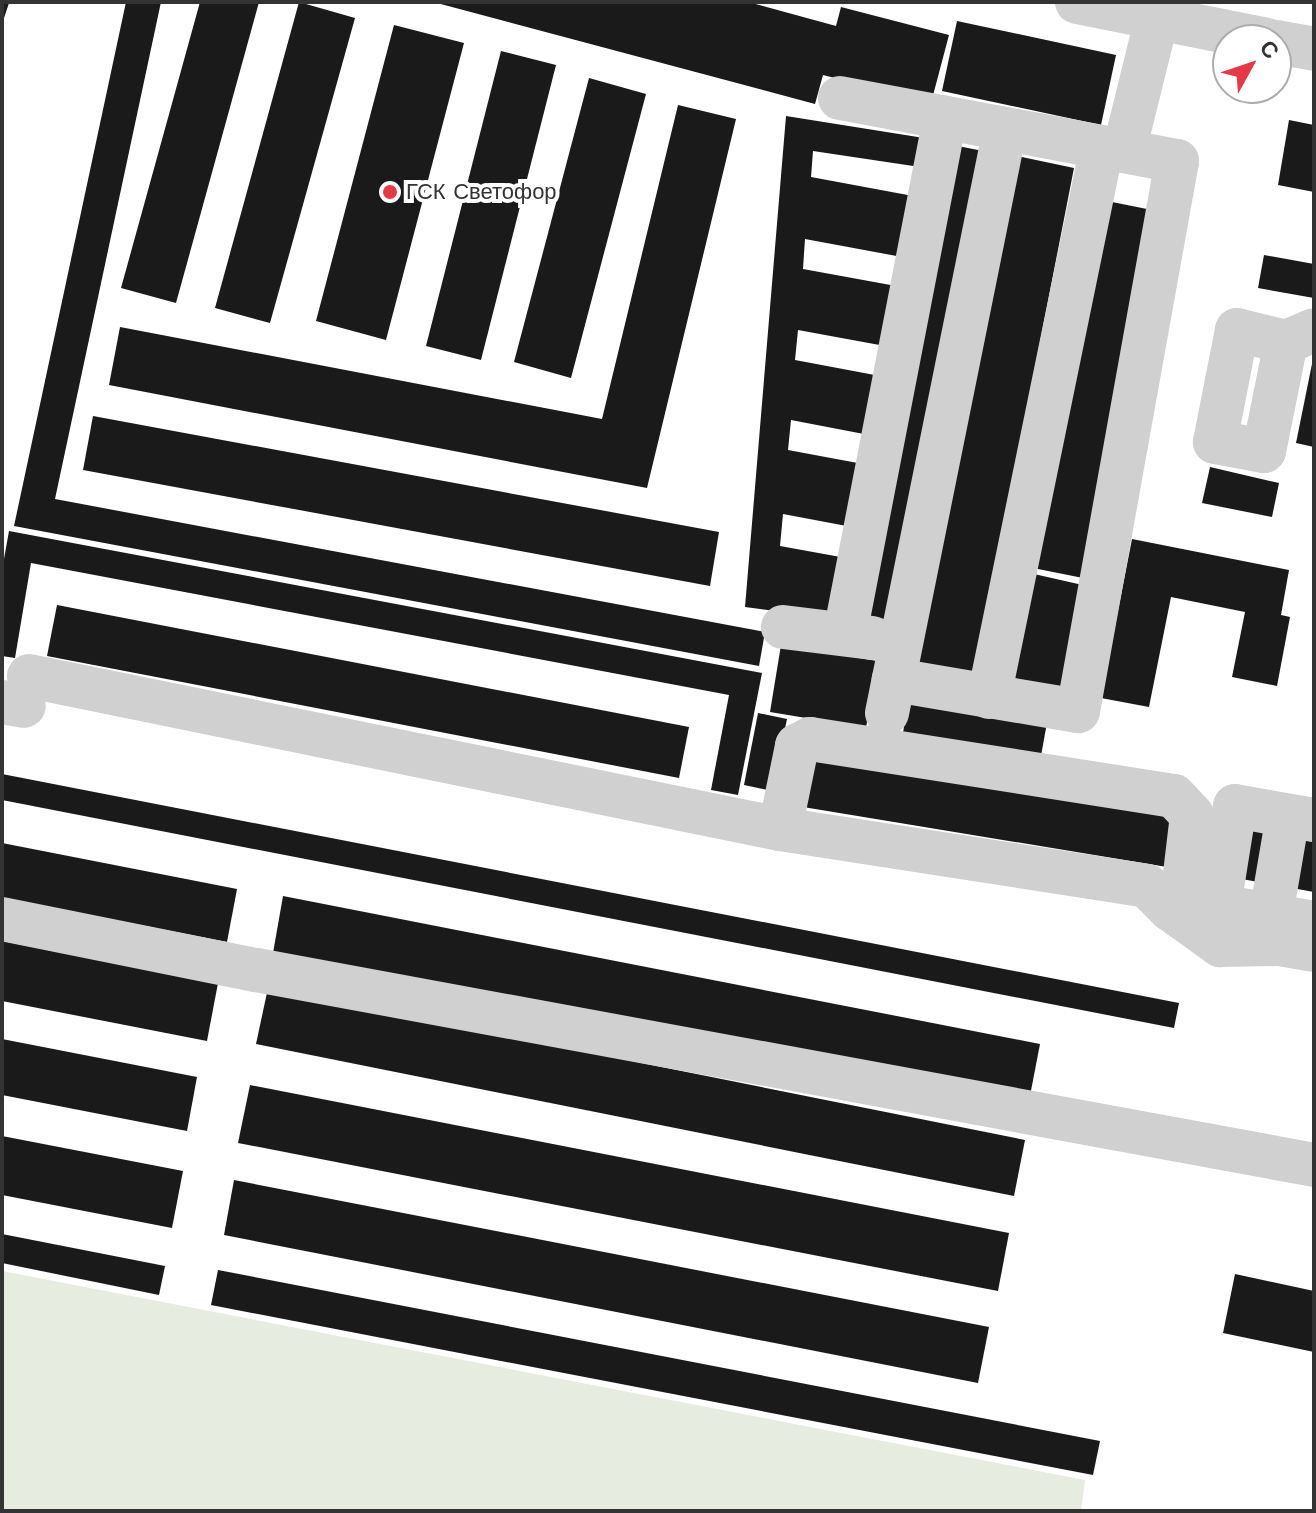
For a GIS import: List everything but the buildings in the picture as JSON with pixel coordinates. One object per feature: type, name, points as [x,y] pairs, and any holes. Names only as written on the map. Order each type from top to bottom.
[{"type":"street","points":[[1077,2],[1212,29]]},
{"type":"street","points":[[989,697],[1113,149],[1157,18]]},
{"type":"street","points":[[1292,45],[1314,49]]},
{"type":"street","points":[[783,627],[845,634],[895,679],[1078,711],[1177,161],[840,98]]},
{"type":"street","points":[[845,634],[945,118]]},
{"type":"street","points":[[895,679],[1005,129]]},
{"type":"street","points":[[18,695],[780,829],[1147,886],[1180,916],[1220,945],[1280,944],[1289,924],[1294,821],[1235,806],[1219,906],[1289,924]]},
{"type":"street","points":[[780,829],[797,746],[810,739],[1174,796],[1192,815],[1180,916]]},
{"type":"street","points":[[2,919],[272,973],[1314,1165]]},
{"type":"shaded area","points":[[2,1271],[1085,1480],[1081,1511],[2,1511]]},
{"type":"place","name":"ГСК Светофор","points":[[390,192]]}]
